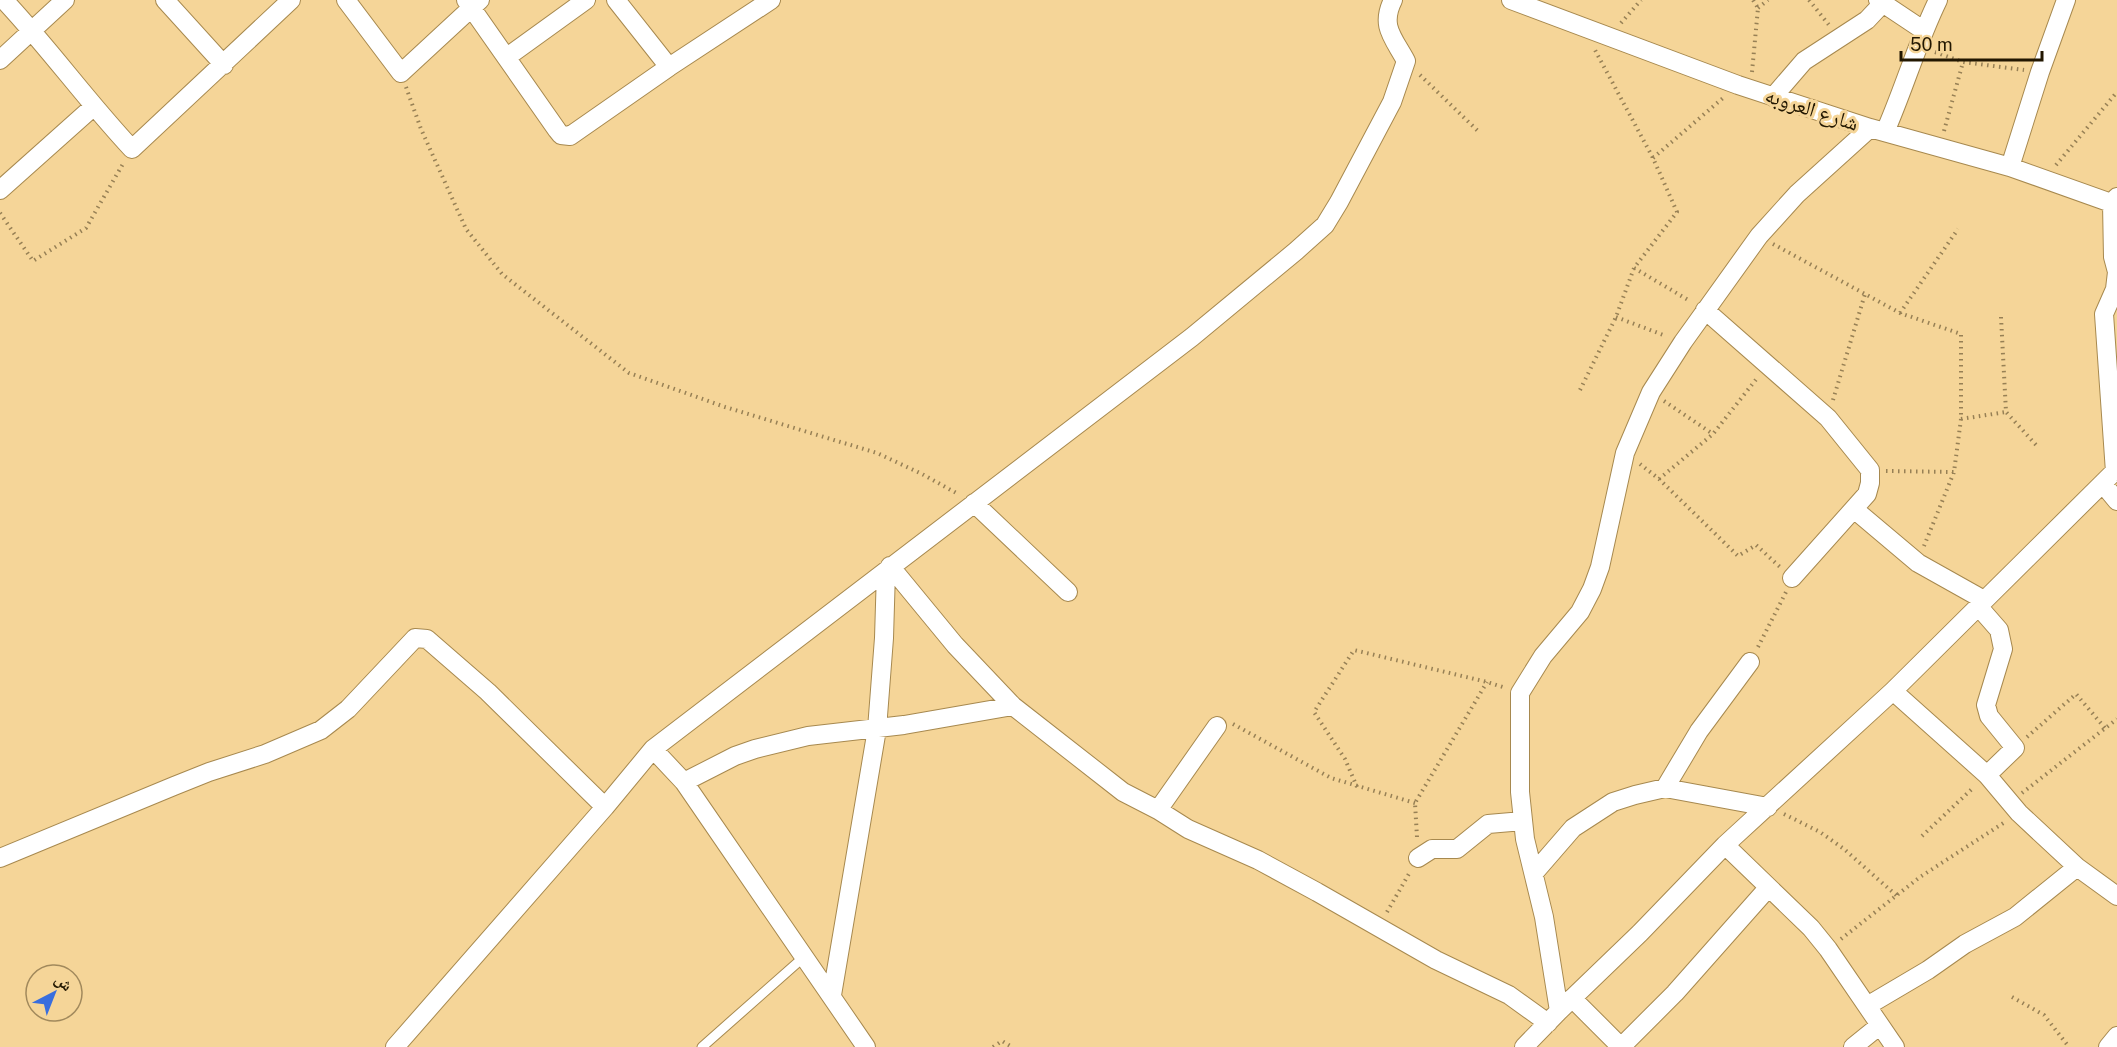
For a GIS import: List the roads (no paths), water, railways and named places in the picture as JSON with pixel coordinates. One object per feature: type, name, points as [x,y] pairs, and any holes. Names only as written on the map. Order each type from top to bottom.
[{"type":"street","points":[[4,0],[33,31],[93,107],[132,150],[291,0]]},
{"type":"street","points":[[0,60],[65,0]]},
{"type":"street","points":[[165,0],[224,64]]},
{"type":"street","points":[[346,0],[401,73],[473,3],[557,130],[561,135],[566,136],[570,136],[771,0]]},
{"type":"street","points":[[507,57],[586,0]]},
{"type":"street","points":[[616,0],[669,67]]},
{"type":"street","points":[[395,1047],[653,749],[1192,337],[1324,225],[1339,202],[1392,102],[1406,61],[1386,23],[1393,0]]},
{"type":"street","name":"شارع العروبه","points":[[1511,0],[1744,87],[1877,130],[2010,167],[2115,202]]},
{"type":"street","points":[[1553,1017],[1544,917],[1525,839],[1520,792],[1520,693],[1543,656],[1580,612],[1592,590],[1600,567],[1625,453],[1652,392],[1683,342],[1759,236],[1797,194],[1877,130],[1903,90],[1921,38],[1938,0]]},
{"type":"street","points":[[2010,167],[2066,0]]},
{"type":"street","points":[[1773,96],[1804,61],[1867,20],[1880,2],[1921,38]]},
{"type":"street","points":[[0,190],[93,107]]},
{"type":"street","points":[[2115,202],[2113,257],[2116,272],[2115,289],[2104,314],[2112,475],[2117,501]]},
{"type":"street","points":[[1705,310],[1828,418],[1870,470],[1867,494],[1792,579]]},
{"type":"street","points":[[1524,1047],[1640,933],[1725,845],[1893,691],[2112,475]]},
{"type":"street","points":[[974,503],[1068,592]]},
{"type":"street","points":[[1854,509],[1918,563],[1981,603],[1999,630],[2003,649],[1986,705],[1989,716],[2015,748],[1987,775]]},
{"type":"street","points":[[888,569],[1013,706],[1122,792],[1158,810],[1188,829],[1258,860],[1436,960],[1553,1017]]},
{"type":"street","points":[[832,995],[877,729],[888,569]]},
{"type":"street","points":[[0,858],[209,772],[265,754],[321,730],[348,709],[415,638],[419,637],[427,639],[488,692],[605,807]]},
{"type":"street","points":[[1665,788],[1699,731],[1750,662]]},
{"type":"street","points":[[1893,691],[1987,775],[2014,808],[2077,867],[2117,896]]},
{"type":"street","points":[[684,782],[709,767],[755,749],[808,736],[877,729],[1013,706]]},
{"type":"street","points":[[1158,810],[1217,726]]},
{"type":"street","points":[[653,749],[684,782],[866,1047]]},
{"type":"street","points":[[1534,873],[1573,828],[1613,802],[1665,788],[1768,807]]},
{"type":"street","points":[[1418,858],[1432,849],[1457,849],[1488,824],[1523,821]]},
{"type":"street","points":[[1725,845],[1811,928],[1895,1047]]},
{"type":"street","points":[[1868,1006],[1928,970],[1965,944],[2015,917],[2077,867]]},
{"type":"street","points":[[1572,998],[1621,1047],[1675,993],[1768,888]]},
{"type":"street","points":[[1852,1047],[1879,1026]]},
{"type":"street","points":[[2108,1047],[2117,1036]]},
{"type":"lane","points":[[702,1047],[805,956]]}]
